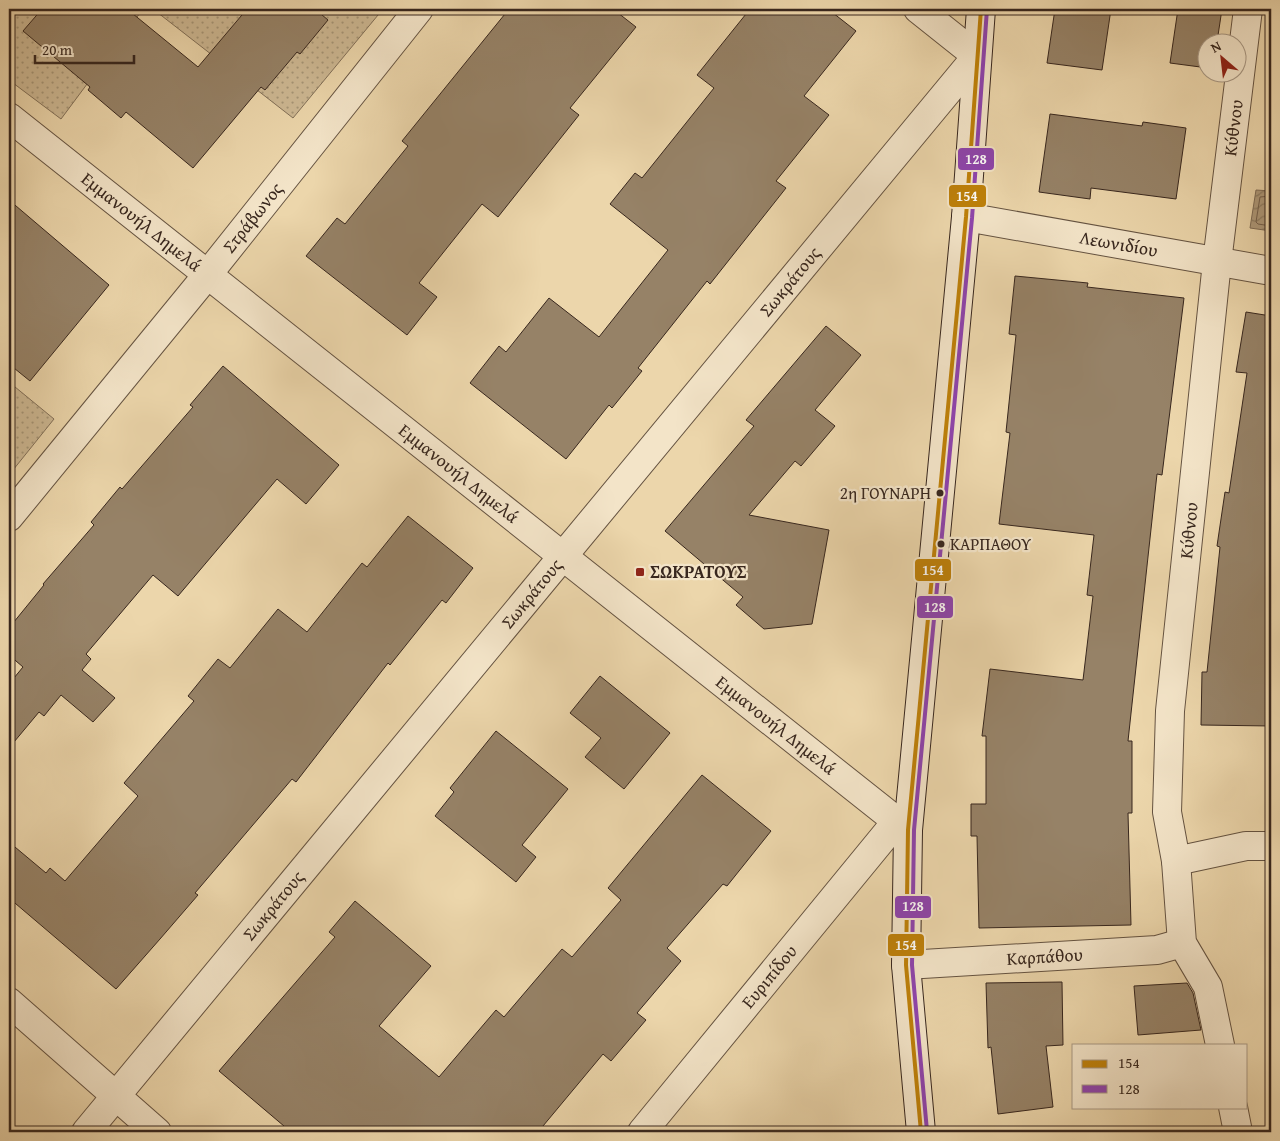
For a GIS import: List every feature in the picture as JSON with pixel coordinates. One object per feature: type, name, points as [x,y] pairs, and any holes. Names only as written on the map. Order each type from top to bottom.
[{"type":"street","name":"Στράβωνος","points":[[9,517],[208,274],[418,9]]},
{"type":"street","points":[[918,9],[977,56]]},
{"type":"street","points":[[921,1132],[906,965],[902,825],[966,217],[981,9]]},
{"type":"street","name":"Κύθνου","points":[[1220,1044],[1208,987],[1182,943],[1176,861],[1167,812],[1170,711],[1217,262],[1248,9]]},
{"type":"street","name":"Σωκράτους","points":[[86,1132],[977,56]]},
{"type":"street","name":"Εμμανουήλ Δημελά","points":[[9,117],[902,825]]},
{"type":"street","name":"Λεωνιδίου","points":[[966,217],[1271,271]]},
{"type":"street","name":"Ευριπίδου","points":[[642,1132],[902,825]]},
{"type":"street","points":[[1176,861],[1246,846],[1271,846]]},
{"type":"street","name":"Καρπάθου","points":[[906,965],[1157,950],[1182,943]]},
{"type":"street","points":[[9,1002],[158,1132]]},
{"type":"street","points":[[1233,1108],[1238,1132]]},
{"type":"shaded area","points":[[9,9],[143,9],[61,119],[9,80]]},
{"type":"shaded area","points":[[153,9],[383,9],[293,118]]},
{"type":"shaded area","points":[[9,382],[54,419],[9,475]]},
{"type":"water","points":[[1256,190],[1271,191],[1271,231],[1250,228]]},
{"type":"building","points":[[42,9],[127,9],[198,67],[247,9],[315,9],[328,20],[300,54],[297,52],[265,90],[261,87],[193,168],[126,112],[121,118],[88,90],[90,87],[23,31]]},
{"type":"building","points":[[509,9],[613,9],[636,27],[570,108],[579,115],[498,217],[482,204],[419,283],[437,297],[407,335],[306,256],[337,218],[345,224],[408,146],[402,141]]},
{"type":"building","points":[[750,9],[828,9],[856,31],[804,96],[829,115],[776,181],[786,188],[710,284],[707,281],[638,368],[642,371],[612,408],[609,405],[566,459],[470,383],[499,346],[506,352],[549,298],[599,337],[668,250],[610,204],[635,173],[642,178],[714,88],[697,75]]},
{"type":"building","points":[[1055,9],[1111,9],[1102,70],[1047,63]]},
{"type":"building","points":[[1178,9],[1222,9],[1219,32],[1198,32],[1198,67],[1170,63]]},
{"type":"building","points":[[1050,114],[1142,126],[1143,122],[1186,128],[1176,199],[1091,188],[1090,199],[1039,192]]},
{"type":"building","points":[[9,200],[109,285],[30,381],[9,364]]},
{"type":"building","points":[[1015,276],[1088,283],[1087,287],[1184,298],[1162,475],[1157,474],[1128,741],[1132,741],[1132,813],[1128,813],[1131,925],[979,928],[977,836],[971,836],[971,804],[986,804],[986,736],[982,736],[990,669],[1083,680],[1093,596],[1087,595],[1094,535],[999,524],[1010,433],[1006,432],[1016,335],[1009,334]]},
{"type":"building","points":[[1246,312],[1271,316],[1271,726],[1201,725],[1202,672],[1207,672],[1220,547],[1217,546],[1225,492],[1229,493],[1247,373],[1236,372]]},
{"type":"building","points":[[826,326],[861,355],[815,410],[835,426],[801,466],[795,461],[749,515],[829,530],[812,624],[764,629],[736,605],[743,597],[665,531],[754,426],[746,420]]},
{"type":"building","points":[[223,366],[339,465],[306,504],[277,479],[178,596],[153,575],[86,654],[91,659],[82,670],[115,698],[93,722],[61,695],[44,716],[39,712],[9,748],[9,684],[23,667],[9,655],[9,628],[43,584],[94,525],[91,522],[120,487],[122,489],[193,407],[190,405]]},
{"type":"building","points":[[408,516],[473,568],[446,603],[442,600],[390,665],[388,663],[296,782],[292,779],[195,893],[198,895],[116,989],[9,898],[9,842],[46,873],[50,868],[65,881],[138,796],[124,783],[194,701],[188,696],[218,659],[230,668],[278,609],[307,632],[362,563],[367,567]]},
{"type":"building","points":[[600,676],[670,733],[624,789],[585,757],[601,738],[570,713]]},
{"type":"building","points":[[496,731],[568,789],[522,845],[536,857],[516,882],[435,816],[454,792],[450,788]]},
{"type":"building","points":[[702,775],[771,831],[727,886],[723,884],[667,948],[681,961],[637,1013],[646,1020],[611,1061],[603,1054],[538,1132],[291,1132],[219,1071],[335,937],[329,932],[355,901],[431,966],[379,1026],[439,1077],[496,1010],[504,1017],[562,949],[572,957],[621,900],[608,888]]},
{"type":"building","points":[[1062,982],[1063,1045],[1046,1046],[1053,1107],[998,1114],[991,1047],[988,1048],[986,983]]},
{"type":"building","points":[[1187,983],[1193,993],[1201,1030],[1138,1035],[1134,986]]},
{"type":"transit line","name":"154","points":[[921,1132],[906,965],[908,830],[966,217],[981,9]]},
{"type":"transit line","name":"128","points":[[927,1131],[912,965],[914,830],[972,218],[987,9]]},
{"type":"place","name":"2η ΓΟΥΝΑΡΗ","points":[[940,493]]},
{"type":"place","name":"ΚΑΡΠΑΘΟΥ","points":[[941,544]]},
{"type":"place","name":"ΣΩΚΡΑΤΟΥΣ","points":[[640,572]]}]
